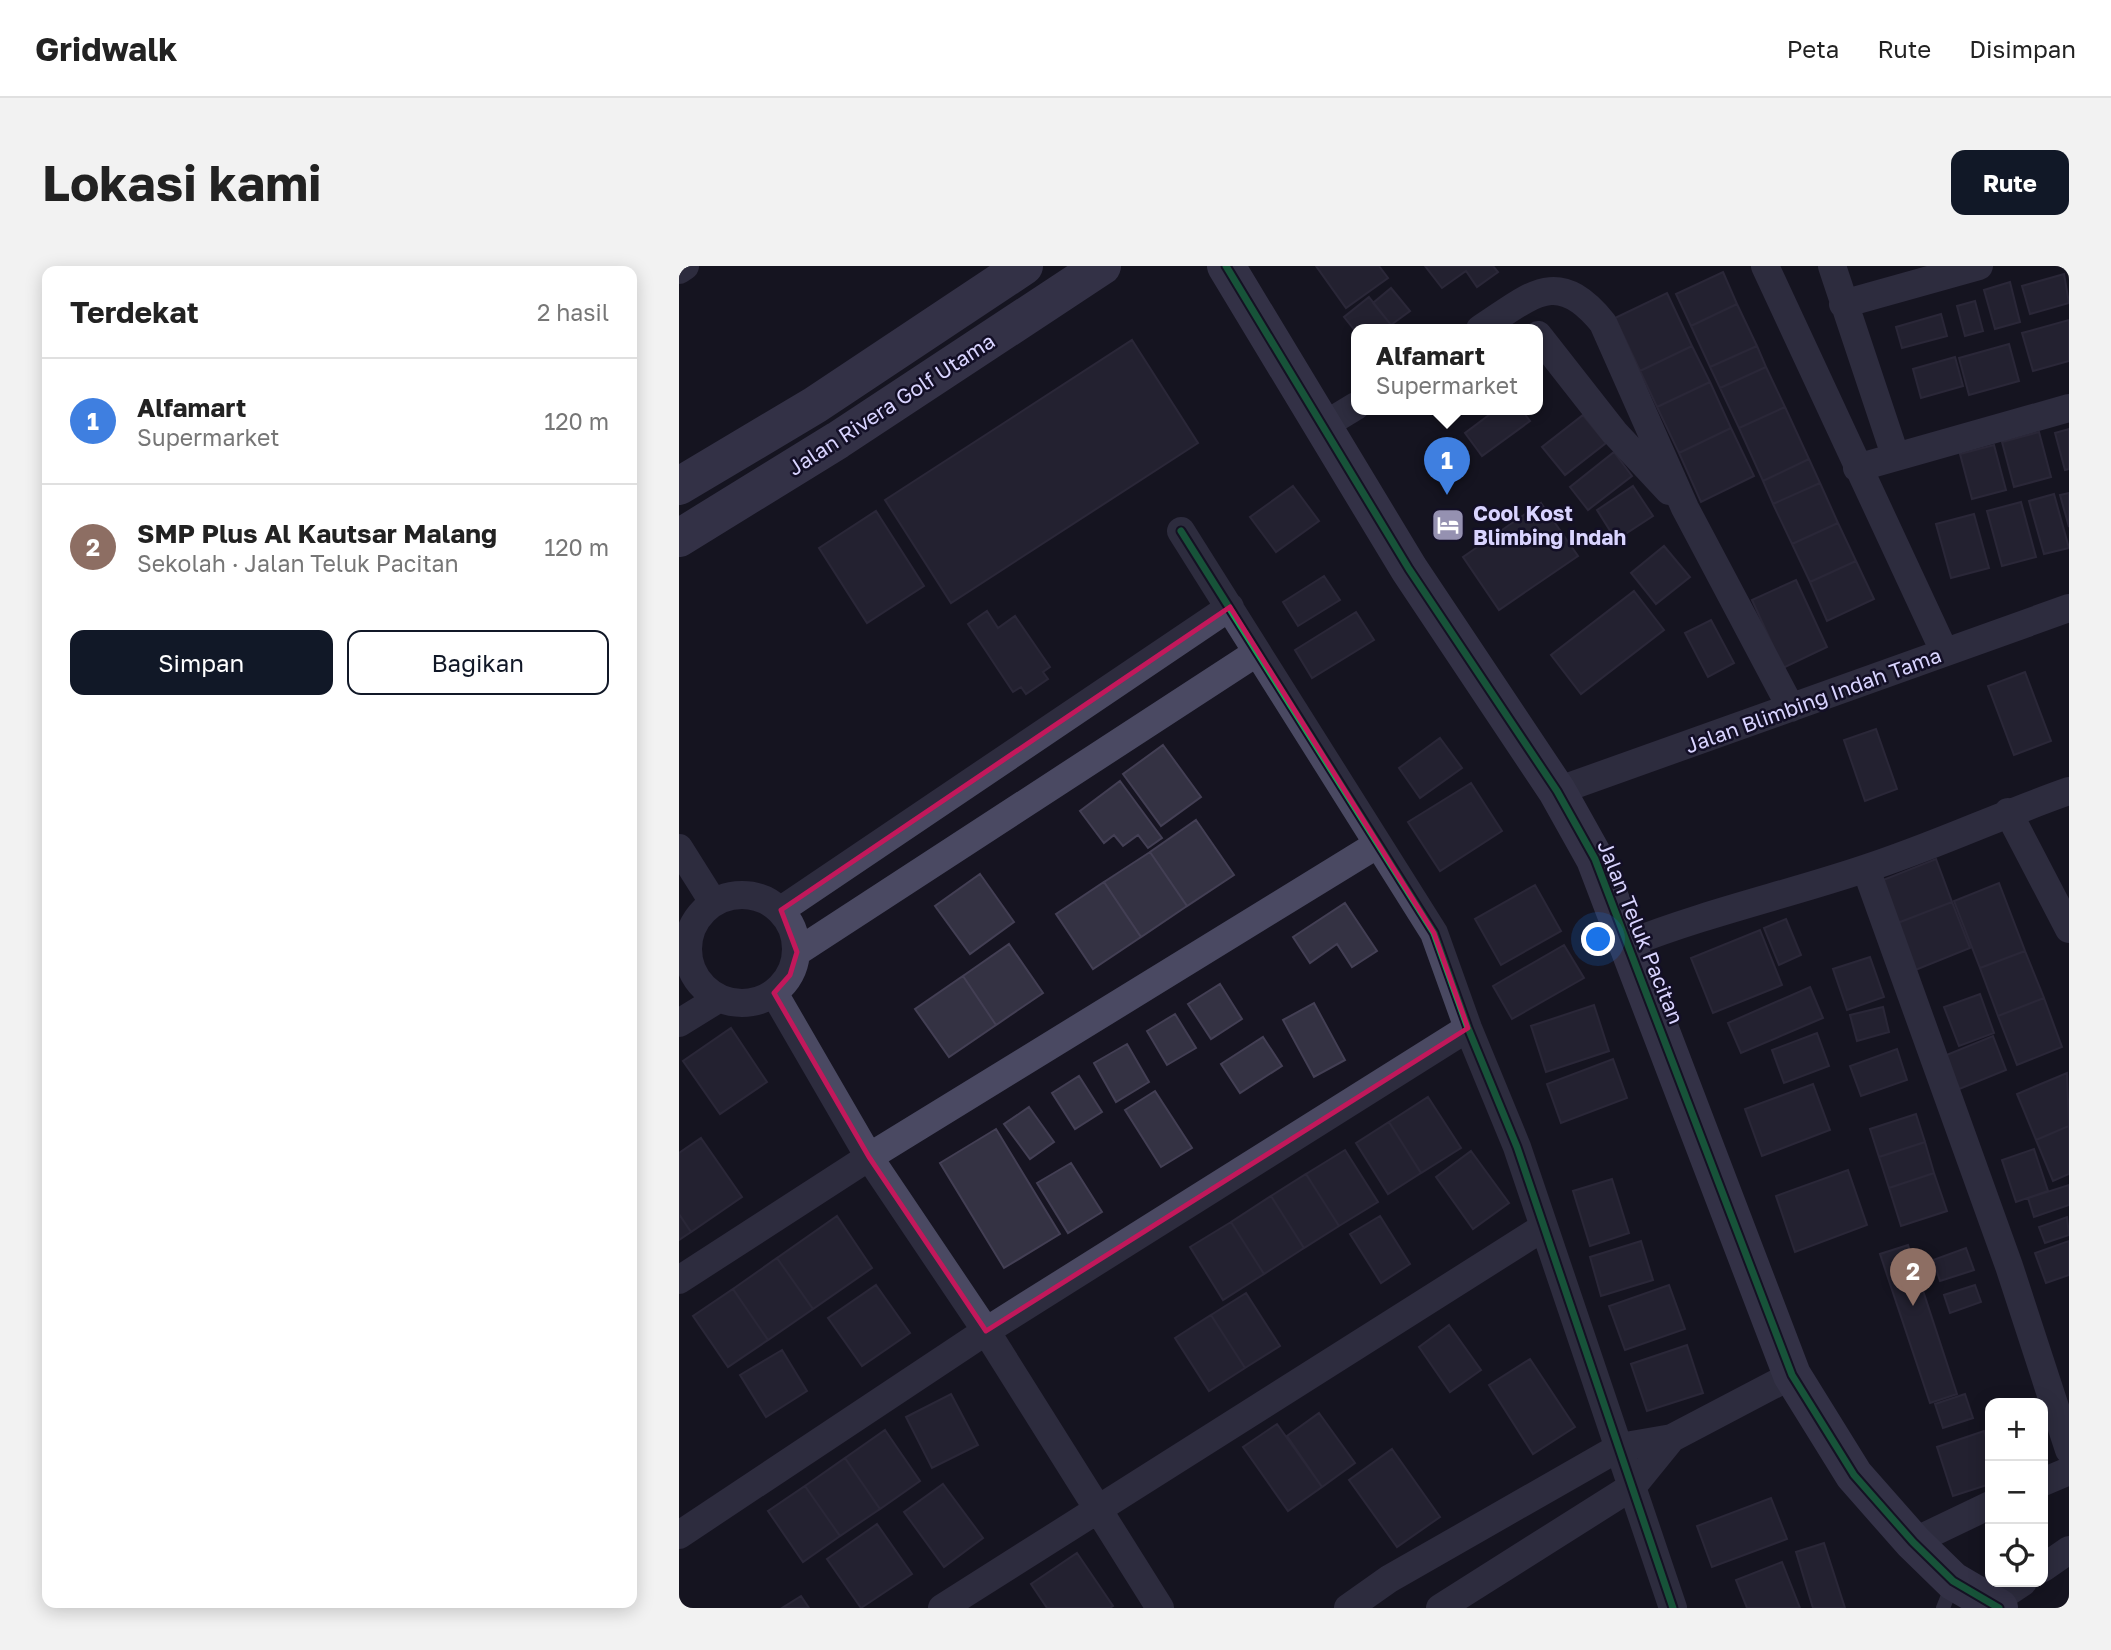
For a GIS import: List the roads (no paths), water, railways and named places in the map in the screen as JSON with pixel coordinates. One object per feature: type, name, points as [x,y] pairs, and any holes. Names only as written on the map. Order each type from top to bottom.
[{"type":"street","points":[[679,270],[685,266]]},
{"type":"street","name":"Jalan Rivera Golf Utama","points":[[679,486],[814,405],[1024,266]]},
{"type":"street","name":"Jalan Rivera Golf Utama","points":[[679,538],[838,440],[1102,266]]},
{"type":"street","name":"Jalan Teluk Pacitan","points":[[1226,266],[1409,569],[1557,791],[1595,859],[1630,943],[1792,1376],[1854,1475],[1913,1542],[1948,1595],[2006,1600]]},
{"type":"street","points":[[1765,266],[1944,651]]},
{"type":"street","points":[[1832,266],[1895,455]]},
{"type":"street","points":[[1843,304],[1979,266]]},
{"type":"street","points":[[1488,324],[1534,294],[1562,287],[1581,297],[1592,307],[1603,323],[1685,508],[1791,708]]},
{"type":"street","points":[[1515,306],[1529,324]]},
{"type":"street","points":[[1543,341],[1614,432],[1685,508]]},
{"type":"street","points":[[814,405],[838,440]]},
{"type":"street","points":[[1857,468],[1895,455],[2069,408]]},
{"type":"street","points":[[1322,426],[1351,409]]},
{"type":"street","points":[[1181,531],[1434,933],[1468,1028],[1517,1147],[1673,1608]]},
{"type":"street","points":[[781,910],[1230,607]]},
{"type":"street","name":"Jalan Blimbing Indah Tama","points":[[1557,791],[2069,608]]},
{"type":"street","points":[[797,952],[1256,653]]},
{"type":"street","points":[[1630,943],[1679,923],[1866,869],[2008,812],[2069,791]]},
{"type":"street","points":[[2008,812],[2069,929]]},
{"type":"street","points":[[679,1280],[869,1157],[1378,844]]},
{"type":"street","points":[[679,848],[713,902]]},
{"type":"street","points":[[1866,869],[2009,1266],[2069,1450]]},
{"type":"street","points":[[749,894],[766,900],[781,910],[793,929],[797,952],[790,975],[774,993],[757,1002],[737,1004],[717,999],[698,984],[683,964],[691,928],[713,902],[730,895],[749,894]]},
{"type":"street","points":[[774,993],[869,1157],[986,1331],[1160,1608]]},
{"type":"street","points":[[679,1023],[717,999]]},
{"type":"street","points":[[679,1535],[986,1331],[1468,1028]]},
{"type":"street","points":[[942,1608],[1544,1227]]},
{"type":"street","points":[[1348,1608],[1389,1579],[1620,1447],[1672,1438],[1792,1376]]},
{"type":"street","points":[[1440,1608],[1633,1486],[1672,1438]]},
{"type":"street","points":[[2048,1480],[2069,1471]]},
{"type":"street","points":[[1913,1542],[1985,1507]]},
{"type":"street","points":[[2048,1565],[2069,1550]]},
{"type":"place","name":"Alfamart","points":[[1447,495]]},
{"type":"place","name":"Cool Kost Blimbing Indah","points":[[1448,525]]},
{"type":"place","name":"SMP Plus Al Kautsar Malang","points":[[1913,1306]]}]
